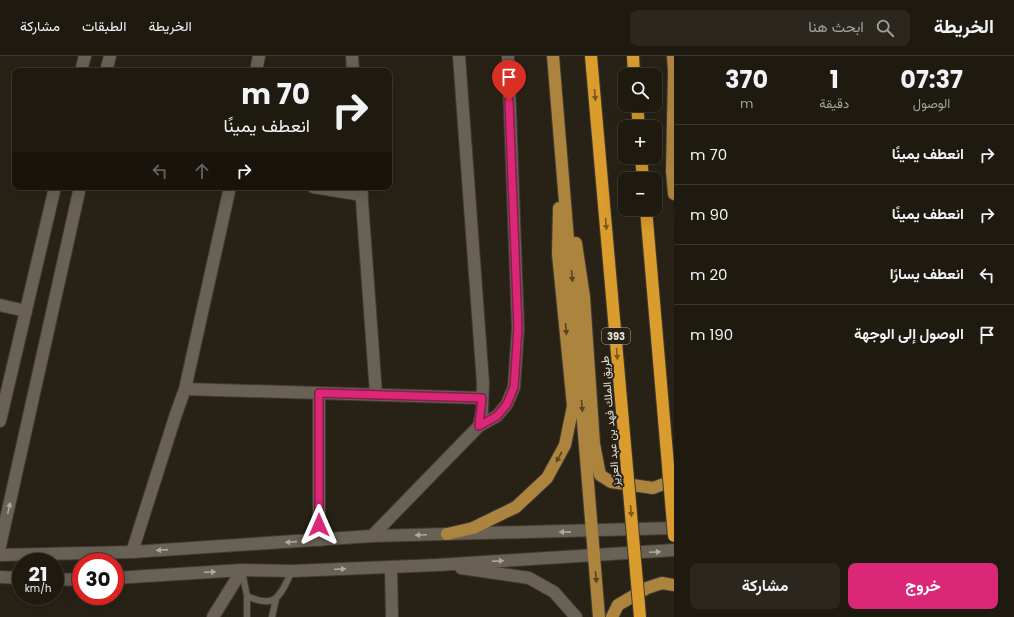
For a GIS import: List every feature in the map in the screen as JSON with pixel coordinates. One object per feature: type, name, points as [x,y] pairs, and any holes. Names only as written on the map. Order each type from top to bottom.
[{"type":"highway","name":"طريق الملك فهد بن عبد العزيز","points":[[591,56],[640,617]]},
{"type":"highway","points":[[632,56],[633,68]]},
{"type":"highway","points":[[647,216],[674,536]]},
{"type":"main road","points":[[553,56],[599,617]]},
{"type":"main road","points":[[673,56],[672,171],[674,194]]},
{"type":"main road","points":[[560,137],[584,297],[594,444],[600,475],[611,482],[652,488],[674,480]]},
{"type":"main road","points":[[447,534],[473,528],[516,506],[547,478],[565,445],[573,406],[558,254],[560,137]]},
{"type":"main road","points":[[612,617],[618,605],[647,588],[662,583],[674,585]]},
{"type":"street","points":[[82,68],[85,56]]},
{"type":"street","points":[[107,68],[110,56]]},
{"type":"street","points":[[257,68],[259,56]]},
{"type":"street","points":[[352,56],[353,68]]},
{"type":"street","points":[[459,56],[483,383],[479,426]]},
{"type":"street","points":[[372,536],[479,426],[497,416],[507,404],[514,387],[518,328],[508,56]]},
{"type":"street","points":[[0,421],[54,190]]},
{"type":"street","points":[[0,546],[79,190]]},
{"type":"street","points":[[132,552],[185,390],[229,190]]},
{"type":"street","points":[[349,190],[361,191],[376,394]]},
{"type":"street","points":[[0,305],[26,311]]},
{"type":"street","points":[[185,390],[482,398]]},
{"type":"street","points":[[319,393],[319,540]]},
{"type":"street","points":[[0,555],[132,552],[372,536],[674,528]]},
{"type":"street","points":[[124,577],[242,570],[292,571],[436,565],[674,550]]},
{"type":"street","points":[[436,565],[529,578],[554,592],[576,617]]},
{"type":"street","points":[[391,567],[392,617]]},
{"type":"street","points":[[212,617],[242,570]]},
{"type":"street","points":[[0,577],[12,578]]},
{"type":"lane","points":[[242,570],[247,596],[247,617]]},
{"type":"lane","points":[[272,617],[276,599],[292,571]]},
{"type":"lane","points":[[247,596],[263,602],[276,599]]},
{"type":"route","points":[[319,525],[319,393],[482,398],[482,410],[479,426],[497,416],[507,404],[514,387],[518,328],[509,101]]}]
